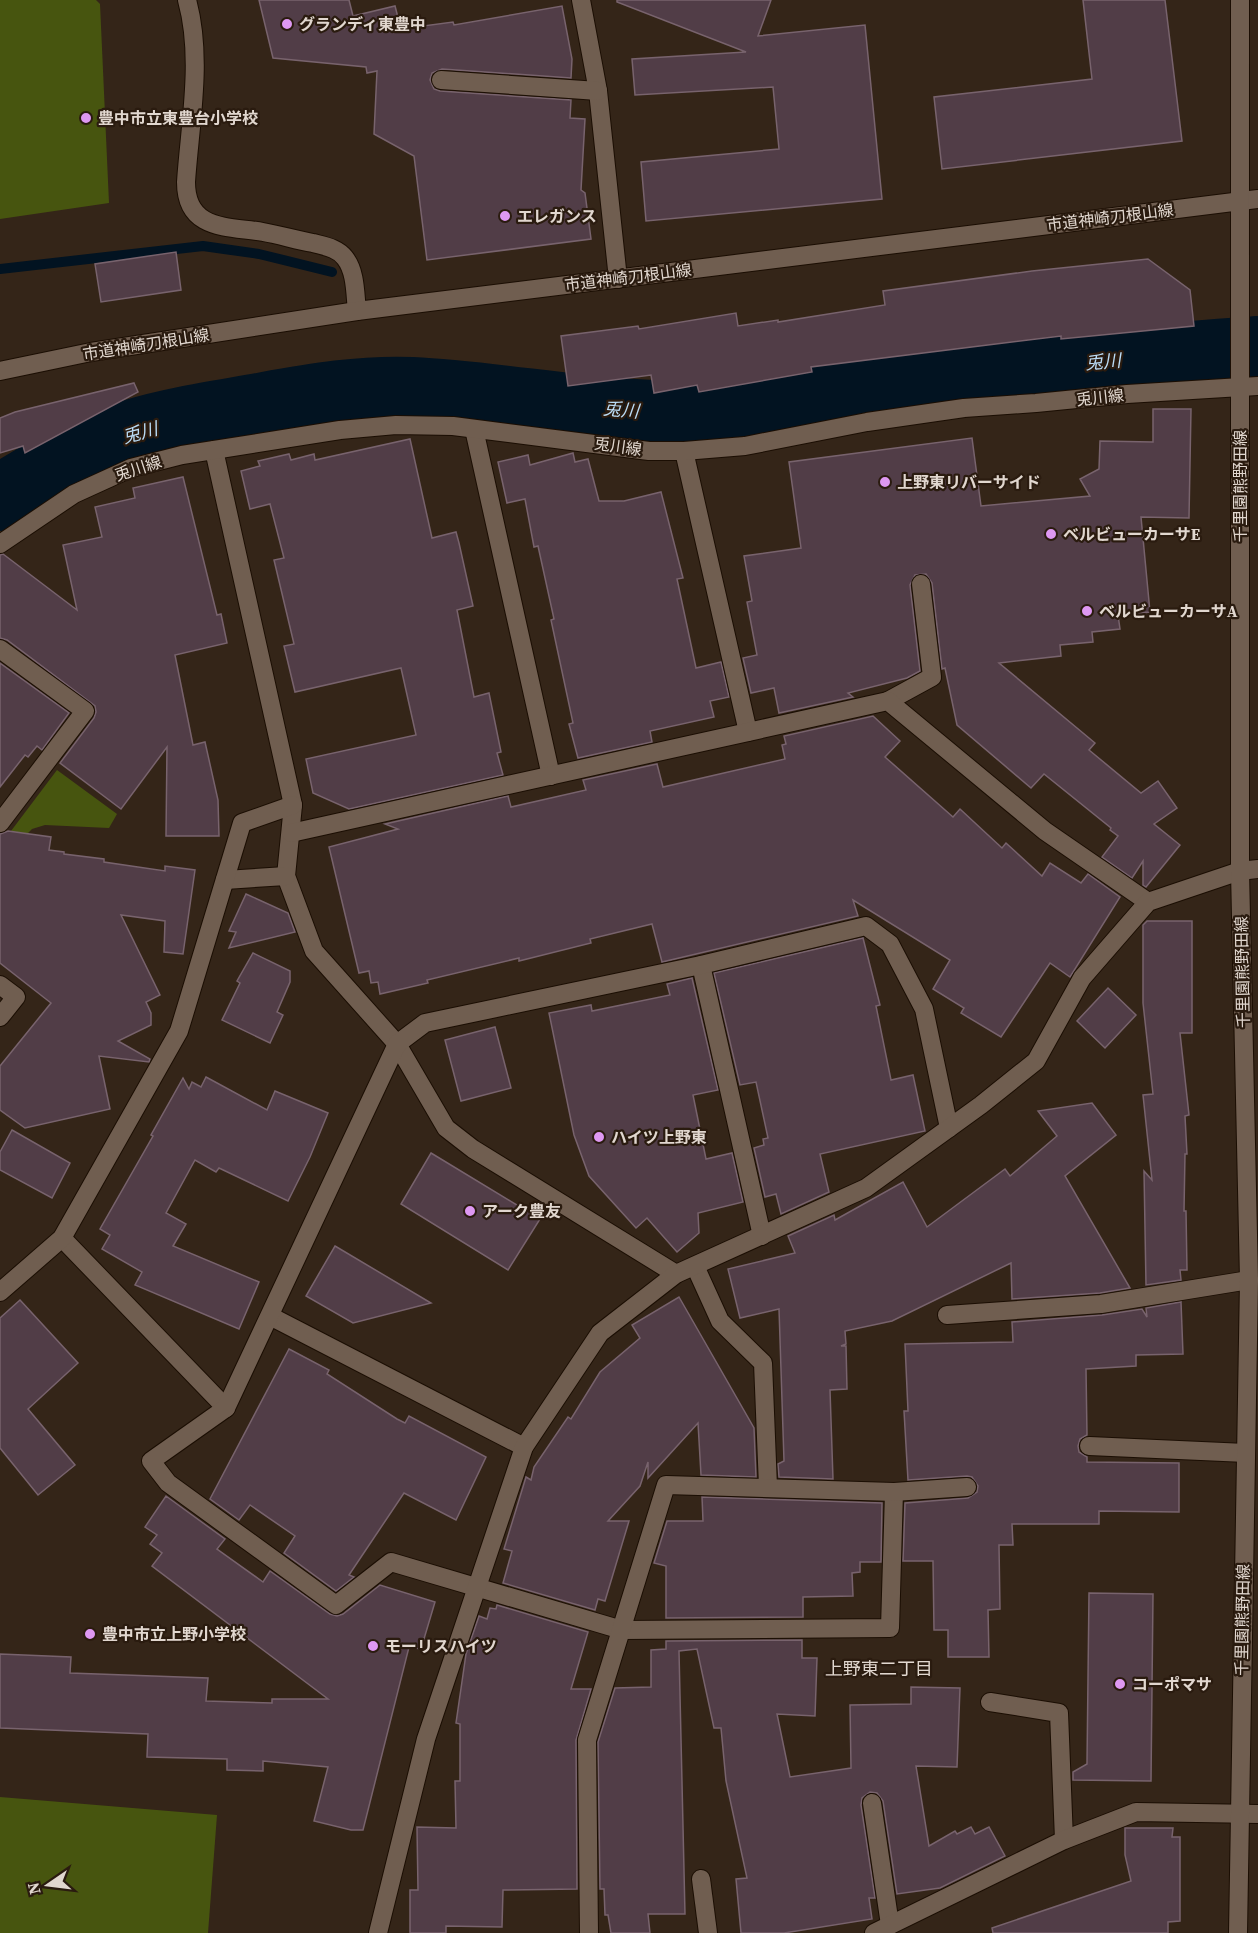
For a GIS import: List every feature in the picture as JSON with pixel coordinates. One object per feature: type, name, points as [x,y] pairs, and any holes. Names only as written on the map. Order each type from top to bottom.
[{"type":"street","points":[[187,0],[194,28],[194,77],[186,182],[190,206],[198,216],[216,226],[263,232],[325,246],[340,252],[351,267],[357,311]]},
{"type":"street","points":[[581,0],[598,91],[618,279]]},
{"type":"street","points":[[1240,0],[1249,200]]},
{"type":"street","points":[[441,80],[598,91]]},
{"type":"street","name":"市道神崎刀根山線","points":[[0,371],[91,352],[357,311],[1249,200]]},
{"type":"street","name":"千里園熊野田線","points":[[1238,1933],[1252,1172],[1240,871],[1246,382],[1240,331],[1249,200]]},
{"type":"street","name":"兎川線","points":[[0,544],[56,505],[102,480],[149,463],[182,455],[368,426],[453,426],[648,451],[684,451],[745,446],[867,422],[964,408],[1246,382]]},
{"type":"street","points":[[474,429],[551,776]]},
{"type":"street","points":[[214,450],[293,805],[286,876],[314,951],[397,1044],[447,1128],[473,1149],[676,1274]]},
{"type":"street","points":[[684,451],[748,732]]},
{"type":"street","points":[[291,833],[888,701],[932,677],[921,584]]},
{"type":"street","points":[[0,649],[85,711],[0,822]]},
{"type":"street","points":[[888,701],[1045,831],[1148,902]]},
{"type":"street","points":[[0,1292],[62,1238],[179,1031],[242,823],[293,805]]},
{"type":"street","points":[[378,1933],[426,1739],[524,1447],[600,1333],[676,1274],[866,1188],[949,1128],[1035,1061],[1082,978],[1148,902],[1240,871],[1258,869]]},
{"type":"street","points":[[225,880],[286,876]]},
{"type":"street","points":[[894,1492],[890,1628],[622,1630],[392,1562],[336,1605],[168,1483],[151,1461],[226,1408],[397,1044],[425,1023],[866,926],[890,944],[924,1008],[949,1128]]},
{"type":"street","points":[[701,964],[762,1236]]},
{"type":"street","points":[[0,985],[16,997],[0,1017]]},
{"type":"street","points":[[62,1238],[226,1408]]},
{"type":"street","points":[[695,1266],[720,1321],[762,1364],[768,1487]]},
{"type":"street","points":[[947,1315],[1101,1304],[1249,1280]]},
{"type":"street","points":[[270,1316],[524,1447]]},
{"type":"street","points":[[1089,1446],[1246,1453]]},
{"type":"street","points":[[589,1933],[587,1740],[666,1485],[894,1492],[967,1487]]},
{"type":"street","points":[[990,1702],[1059,1713],[1065,1840]]},
{"type":"street","points":[[872,1803],[882,1929],[1065,1840],[1136,1812],[1258,1814]]},
{"type":"street","points":[[701,1879],[708,1933]]},
{"type":"green space","points":[[0,0],[96,0],[100,4],[109,203],[0,219]]},
{"type":"green space","points":[[57,770],[117,814],[109,828],[45,825],[32,829],[19,842],[8,835]]},
{"type":"green space","points":[[0,1797],[217,1815],[208,1933],[0,1933]]},
{"type":"building","points":[[259,0],[349,0],[353,16],[395,6],[401,29],[453,22],[454,25],[562,6],[572,59],[571,78],[442,69],[432,73],[430,80],[434,89],[440,91],[571,100],[570,118],[585,119],[581,190],[585,193],[591,239],[427,260],[414,156],[374,134],[377,71],[367,73],[366,67],[273,58]]},
{"type":"building","points":[[617,0],[771,0],[758,36],[865,25],[882,199],[646,221],[641,162],[779,149],[773,87],[635,95],[632,59],[746,52],[617,2]]},
{"type":"building","points":[[1083,0],[1165,0],[1182,141],[942,169],[934,97],[1092,79]]},
{"type":"building","points":[[176,252],[181,290],[101,302],[95,264]]},
{"type":"building","points":[[1148,259],[1190,290],[1194,326],[1061,339],[1061,336],[811,367],[812,372],[699,392],[697,385],[654,393],[651,375],[568,386],[561,336],[638,326],[639,329],[736,313],[738,326],[778,320],[778,322],[885,305],[883,291],[1032,271]]},
{"type":"building","points":[[134,383],[138,392],[25,453],[23,446],[0,453],[0,418],[15,412]]},
{"type":"building","points":[[1153,409],[1191,409],[1189,518],[1141,517],[1150,612],[1118,615],[1120,629],[1092,632],[1093,642],[1060,645],[1061,656],[999,663],[1095,743],[1089,750],[1141,793],[1158,781],[1177,808],[1154,824],[1180,845],[1146,887],[1143,885],[1143,861],[1132,878],[1102,857],[1118,836],[1110,830],[1111,828],[1044,774],[1031,788],[957,725],[945,668],[942,669],[932,583],[926,574],[915,575],[910,585],[920,671],[907,678],[848,693],[853,697],[779,713],[774,688],[751,693],[743,658],[757,655],[747,602],[752,601],[744,556],[801,548],[789,462],[972,438],[981,506],[1090,496],[1080,479],[1099,469],[1100,441],[1153,442]]},
{"type":"building","points":[[410,439],[432,538],[456,532],[473,606],[457,610],[474,697],[489,693],[501,752],[497,753],[503,775],[349,809],[313,793],[306,759],[416,735],[401,668],[295,692],[284,646],[294,644],[274,560],[284,558],[270,504],[250,509],[241,471],[260,466],[258,461],[289,454],[291,460],[314,454],[315,460]]},
{"type":"building","points":[[573,453],[575,462],[588,459],[599,501],[624,501],[661,492],[683,578],[677,579],[696,668],[721,662],[729,697],[710,701],[714,717],[650,731],[652,742],[578,758],[569,724],[573,723],[538,546],[534,547],[525,499],[507,503],[498,462],[528,455],[530,465]]},
{"type":"building","points":[[183,477],[217,615],[221,614],[227,643],[175,655],[193,745],[205,742],[218,800],[219,836],[166,836],[167,747],[121,809],[60,763],[94,718],[95,706],[7,640],[0,638],[0,555],[3,554],[77,610],[63,545],[102,537],[95,507],[135,498],[133,488]]},
{"type":"building","points":[[0,663],[69,713],[42,750],[37,746],[28,757],[25,755],[0,787]]},
{"type":"building","points":[[873,716],[900,741],[885,757],[953,817],[960,809],[1002,848],[1006,843],[1042,876],[1050,863],[1081,883],[1088,874],[1120,897],[1070,977],[1050,963],[1001,1037],[961,1013],[964,1008],[933,989],[950,960],[853,900],[858,916],[662,962],[652,924],[590,939],[591,943],[427,980],[428,983],[380,994],[378,982],[371,983],[369,971],[359,973],[329,847],[398,829],[385,824],[508,796],[511,807],[586,790],[583,780],[657,764],[663,787],[785,759],[782,745],[786,744],[784,736]]},
{"type":"building","points":[[8,831],[51,837],[49,850],[64,852],[64,854],[165,871],[165,866],[195,870],[183,954],[164,952],[165,921],[121,915],[160,995],[146,1002],[151,1013],[151,1025],[118,1041],[150,1059],[149,1062],[99,1056],[110,1109],[25,1128],[0,1110],[0,1066],[51,1003],[0,963],[0,834]]},
{"type":"building","points":[[246,894],[288,913],[295,932],[229,948],[236,932],[229,931]]},
{"type":"building","points":[[1147,921],[1192,921],[1192,1033],[1180,1033],[1189,1115],[1185,1116],[1187,1154],[1185,1154],[1184,1211],[1186,1211],[1187,1270],[1180,1270],[1181,1280],[1146,1285],[1144,1171],[1152,1180],[1143,1095],[1153,1094],[1143,1003],[1143,925]]},
{"type":"building","points":[[863,938],[880,1005],[876,1006],[891,1080],[913,1075],[925,1131],[820,1154],[829,1192],[781,1214],[776,1194],[765,1197],[754,1148],[764,1145],[763,1139],[768,1138],[756,1082],[740,1085],[714,973]]},
{"type":"building","points":[[253,953],[290,971],[290,982],[277,1012],[283,1015],[270,1043],[222,1020],[240,983],[237,981]]},
{"type":"building","points":[[692,978],[718,1090],[693,1095],[706,1159],[732,1153],[743,1202],[698,1213],[699,1233],[677,1252],[647,1218],[636,1228],[589,1176],[574,1135],[549,1013],[591,1005],[592,1011],[670,995],[667,984]]},
{"type":"building","points":[[1108,988],[1136,1015],[1105,1048],[1077,1021]]},
{"type":"building","points":[[495,1027],[511,1088],[461,1101],[445,1040]]},
{"type":"building","points":[[206,1077],[267,1110],[275,1091],[328,1113],[310,1157],[288,1201],[219,1168],[216,1172],[195,1160],[166,1213],[186,1224],[173,1246],[259,1282],[239,1329],[135,1285],[142,1272],[102,1249],[110,1235],[100,1229],[183,1078],[189,1089],[192,1082],[201,1087]]},
{"type":"building","points":[[1092,1103],[1116,1135],[1065,1176],[1130,1288],[1100,1293],[1012,1299],[1011,1263],[892,1321],[845,1331],[846,1344],[841,1346],[846,1346],[847,1389],[830,1390],[833,1479],[779,1477],[778,1464],[784,1461],[779,1309],[740,1318],[728,1269],[795,1253],[788,1236],[834,1215],[835,1220],[903,1182],[927,1227],[1005,1169],[1010,1176],[1057,1136],[1038,1111]]},
{"type":"building","points":[[12,1130],[70,1163],[52,1198],[0,1170],[0,1152]]},
{"type":"building","name":"アーク豊友","points":[[431,1153],[540,1219],[508,1270],[401,1204]]},
{"type":"building","points":[[335,1246],[431,1303],[353,1323],[306,1296]]},
{"type":"building","points":[[679,1297],[754,1428],[756,1477],[701,1475],[698,1423],[648,1478],[648,1462],[640,1486],[608,1521],[629,1521],[605,1601],[598,1599],[595,1610],[503,1583],[512,1551],[504,1549],[526,1477],[531,1480],[534,1467],[568,1417],[571,1419],[600,1372],[640,1338],[632,1325]]},
{"type":"building","points":[[20,1300],[78,1363],[28,1409],[75,1465],[38,1495],[0,1448],[0,1318]]},
{"type":"building","points":[[1181,1302],[1183,1354],[1136,1355],[1136,1366],[1086,1369],[1087,1435],[1080,1439],[1078,1446],[1079,1452],[1087,1457],[1087,1462],[1179,1463],[1179,1512],[1099,1511],[1099,1524],[1012,1524],[1013,1545],[999,1545],[1000,1609],[988,1610],[989,1657],[948,1657],[948,1630],[934,1630],[933,1561],[903,1561],[905,1503],[968,1498],[977,1492],[978,1486],[972,1477],[967,1476],[908,1480],[904,1411],[908,1411],[905,1344],[1013,1342],[1012,1322],[1102,1315],[1142,1309],[1147,1317],[1146,1308]]},
{"type":"building","points":[[289,1349],[329,1370],[327,1374],[397,1419],[405,1423],[409,1416],[486,1457],[456,1520],[404,1493],[349,1575],[354,1577],[336,1591],[284,1553],[295,1536],[250,1505],[239,1520],[210,1499]]},
{"type":"building","points":[[166,1496],[225,1539],[217,1549],[263,1582],[270,1571],[330,1614],[337,1616],[343,1614],[380,1585],[435,1602],[421,1649],[409,1647],[363,1830],[351,1830],[314,1821],[328,1767],[263,1761],[263,1771],[227,1770],[227,1759],[147,1757],[148,1734],[0,1728],[0,1654],[71,1657],[70,1673],[208,1678],[206,1701],[272,1703],[272,1699],[328,1699],[152,1566],[162,1553],[150,1544],[157,1535],[145,1527]]},
{"type":"building","points":[[702,1497],[882,1503],[881,1562],[860,1562],[860,1572],[852,1573],[853,1596],[803,1597],[803,1617],[666,1618],[666,1566],[654,1563],[667,1521],[703,1521]]},
{"type":"building","name":"コーポマサ","points":[[1089,1593],[1153,1594],[1151,1781],[1073,1780],[1073,1772],[1087,1764]]},
{"type":"building","points":[[497,1605],[588,1632],[571,1689],[591,1689],[576,1740],[577,1889],[503,1890],[502,1927],[446,1926],[446,1933],[410,1933],[410,1890],[418,1890],[417,1827],[456,1828],[455,1781],[460,1781],[460,1724],[456,1723],[466,1654],[479,1616],[487,1619],[490,1608],[496,1609]]},
{"type":"building","points":[[802,1640],[802,1658],[817,1658],[815,1716],[777,1714],[790,1777],[851,1768],[850,1705],[911,1704],[911,1687],[960,1688],[957,1767],[916,1766],[929,1846],[955,1831],[957,1834],[971,1827],[975,1834],[989,1827],[1005,1856],[940,1888],[897,1894],[883,1801],[877,1793],[870,1792],[862,1798],[861,1805],[875,1898],[869,1898],[872,1919],[784,1933],[741,1933],[736,1879],[747,1878],[726,1781],[721,1728],[714,1728],[697,1649],[679,1651],[685,1914],[648,1914],[650,1933],[611,1933],[608,1915],[605,1915],[604,1889],[600,1889],[598,1742],[615,1688],[651,1687],[651,1650],[666,1649],[666,1641]]},
{"type":"building","points":[[1125,1828],[1173,1828],[1172,1837],[1180,1837],[1180,1921],[1168,1922],[1168,1933],[993,1933],[992,1928],[1131,1881],[1125,1855]]},
{"type":"waterway","points":[[0,269],[203,246],[259,254],[332,272]]},
{"type":"waterway","name":"兎川","points":[[0,498],[64,460],[133,432],[166,423],[338,393],[412,390],[605,410],[682,414],[746,410],[960,373],[1258,349]]},
{"type":"place","name":"グランディ東豊中","points":[[287,24]]},
{"type":"place","name":"豊中市立東豊台小学校","points":[[86,118]]},
{"type":"place","name":"エレガンス","points":[[505,216]]},
{"type":"place","name":"上野東リバーサイド","points":[[885,482]]},
{"type":"place","name":"ベルビューカーサE","points":[[1051,534]]},
{"type":"place","name":"ベルビューカーサA","points":[[1087,611]]},
{"type":"place","name":"ハイツ上野東","points":[[599,1137]]},
{"type":"place","name":"アーク豊友","points":[[470,1211]]},
{"type":"place","name":"豊中市立上野小学校","points":[[90,1634]]},
{"type":"place","name":"モーリスハイツ","points":[[373,1646]]},
{"type":"place","name":"コーポマサ","points":[[1120,1684]]},
{"type":"district","name":"上野東二丁目","points":[[879,1669]]}]
